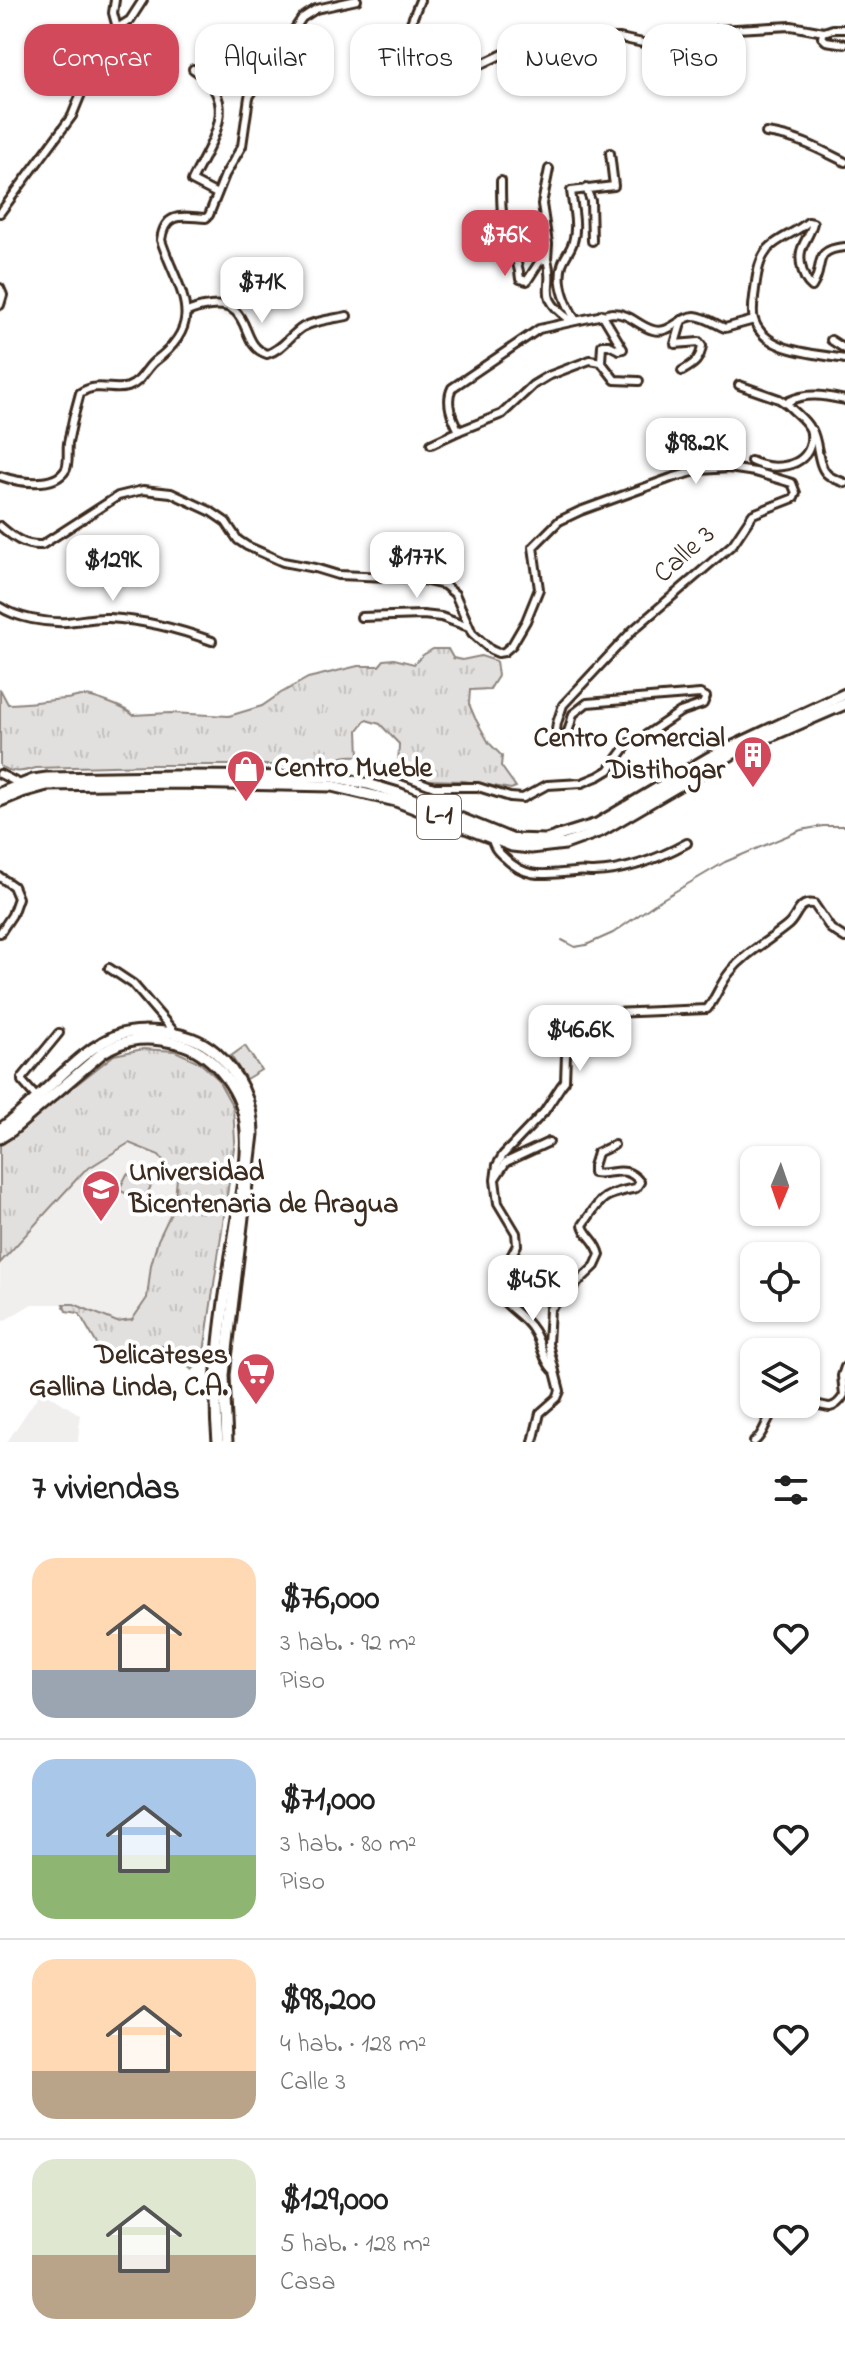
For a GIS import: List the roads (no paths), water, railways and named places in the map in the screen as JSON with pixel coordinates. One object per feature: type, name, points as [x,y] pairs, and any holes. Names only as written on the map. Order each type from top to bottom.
[{"type":"main road","name":"L-1","points":[[0,793],[20,784],[47,778],[334,777],[398,793],[511,839],[546,840],[597,824],[710,757],[845,694]]},
{"type":"main road","name":"L-1","points":[[0,801],[47,785],[332,786],[396,801],[512,846],[531,848],[574,842],[601,831],[739,750],[845,704]]},
{"type":"main road","points":[[0,1129],[98,1044],[111,1038],[139,1031],[176,1034],[198,1040],[224,1060],[242,1086],[253,1122],[224,1375],[227,1442]]},
{"type":"main road","points":[[0,1138],[102,1053],[113,1045],[129,1040],[150,1038],[183,1045],[216,1065],[225,1077],[241,1103],[246,1135],[242,1188],[218,1351],[218,1442]]},
{"type":"street","points":[[115,0],[113,13],[116,24]]},
{"type":"street","points":[[124,24],[130,20],[143,0]]},
{"type":"street","points":[[0,476],[36,483],[61,474],[67,467],[68,446],[80,393],[101,386],[122,388],[136,383],[152,363],[164,356],[180,338],[186,313],[179,285],[161,240],[162,232],[177,216],[206,218],[209,215],[225,175],[242,146],[249,97],[302,18],[316,9],[356,0]]},
{"type":"street","points":[[420,0],[404,40],[406,47],[455,74],[535,39],[620,38],[689,52],[701,49],[717,30],[791,26],[824,32],[845,29]]},
{"type":"street","points":[[824,32],[822,37],[826,41],[845,44]]},
{"type":"street","points":[[193,69],[210,84],[219,106],[216,136],[192,181],[217,194]]},
{"type":"street","points":[[0,213],[72,116],[80,96]]},
{"type":"street","points":[[766,133],[792,137],[845,162]]},
{"type":"street","points":[[576,320],[569,308],[560,275],[562,263],[574,241],[571,191],[614,186],[610,153]]},
{"type":"street","points":[[549,169],[542,204],[550,274],[547,293],[551,303],[569,319],[576,320]]},
{"type":"street","points":[[501,181],[502,216],[506,236],[517,257],[520,279],[527,281],[540,261],[547,259]]},
{"type":"street","points":[[586,188],[591,201],[592,241]]},
{"type":"street","points":[[845,247],[825,252],[820,258],[816,282],[812,287],[806,282],[800,258],[801,247],[813,223],[808,222],[764,254],[758,268],[754,300],[754,320],[763,336],[776,345],[845,359]]},
{"type":"street","points":[[0,288],[3,295],[0,305]]},
{"type":"street","points":[[186,313],[194,308],[226,305],[242,318],[256,348],[267,354],[275,352],[304,327],[347,316]]},
{"type":"street","points":[[459,431],[450,410],[452,388],[539,329],[602,314],[621,313],[654,331],[663,330],[688,317],[704,317],[725,328],[754,320]]},
{"type":"street","points":[[602,314],[623,349],[602,345],[601,362],[615,380],[639,381]]},
{"type":"street","points":[[682,320],[675,344],[699,342],[702,346],[695,363],[682,371]]},
{"type":"street","points":[[831,340],[845,349]]},
{"type":"street","points":[[431,444],[502,414],[533,385],[548,376],[590,360],[601,362]]},
{"type":"street","points":[[739,385],[788,405],[817,439],[823,470],[845,483]]},
{"type":"street","points":[[788,405],[789,401],[800,396],[816,395],[845,400]]},
{"type":"street","points":[[751,461],[780,467],[797,462],[810,446],[809,427]]},
{"type":"street","name":"Calle 3","points":[[0,526],[19,542],[31,546],[42,545],[118,496],[143,490],[171,493],[226,522],[238,540],[247,546],[283,562],[338,575],[414,578],[444,585],[455,594],[472,633],[498,653],[509,649],[526,621],[539,589],[533,547],[559,521],[700,470],[729,468],[792,483],[796,493],[794,498],[753,514],[733,544],[633,630],[563,705],[555,737],[561,741],[569,732],[573,714],[587,703],[700,694],[706,697],[703,704],[680,712],[629,743],[609,770],[582,783],[547,785],[523,798],[478,787],[434,787],[383,768],[376,770],[368,784]]},
{"type":"street","points":[[0,607],[10,613],[49,621],[104,617],[126,619],[185,631],[212,641]]},
{"type":"street","points":[[361,617],[423,615],[441,617],[469,627]]},
{"type":"street","points":[[0,774],[20,784]]},
{"type":"street","points":[[492,838],[497,850],[523,872],[556,875],[645,863],[687,843]]},
{"type":"street","points":[[0,877],[13,886],[18,898],[12,915],[0,933]]},
{"type":"street","points":[[553,1370],[546,1363],[535,1332],[498,1294],[497,1283],[517,1245],[516,1233],[498,1203],[495,1180],[497,1165],[503,1155],[544,1112],[561,1086],[566,1074],[566,1055],[574,1041],[593,1020],[612,1013],[707,1009],[719,987],[741,959],[795,918],[805,903],[814,904],[831,929],[845,938]]},
{"type":"street","points":[[109,968],[133,984],[176,1034]]},
{"type":"street","points":[[37,1098],[22,1078],[59,1033]]},
{"type":"street","points":[[495,1180],[506,1162],[549,1142]]},
{"type":"street","points":[[533,1442],[540,1413],[557,1398],[560,1391],[548,1344],[550,1309],[595,1266],[600,1255],[596,1242],[583,1225],[598,1203],[608,1195],[636,1188],[640,1182],[622,1171],[593,1173],[597,1153],[614,1145]]},
{"type":"street","points":[[754,1442],[763,1433],[772,1413],[780,1409],[836,1405],[844,1395],[842,1376],[845,1364]]},
{"type":"waterway","points":[[562,940],[575,947],[586,945],[613,933],[725,862],[801,830],[845,826]]},
{"type":"place","name":"Centro Comercial Distihogar","points":[[753,789]]},
{"type":"place","name":"Centro Mueble","points":[[246,803]]},
{"type":"place","name":"Universidad Bicentenaria de Aragua","points":[[101,1223]]},
{"type":"place","name":"Delicateses Gallina Linda, C.A.","points":[[256,1406]]}]
